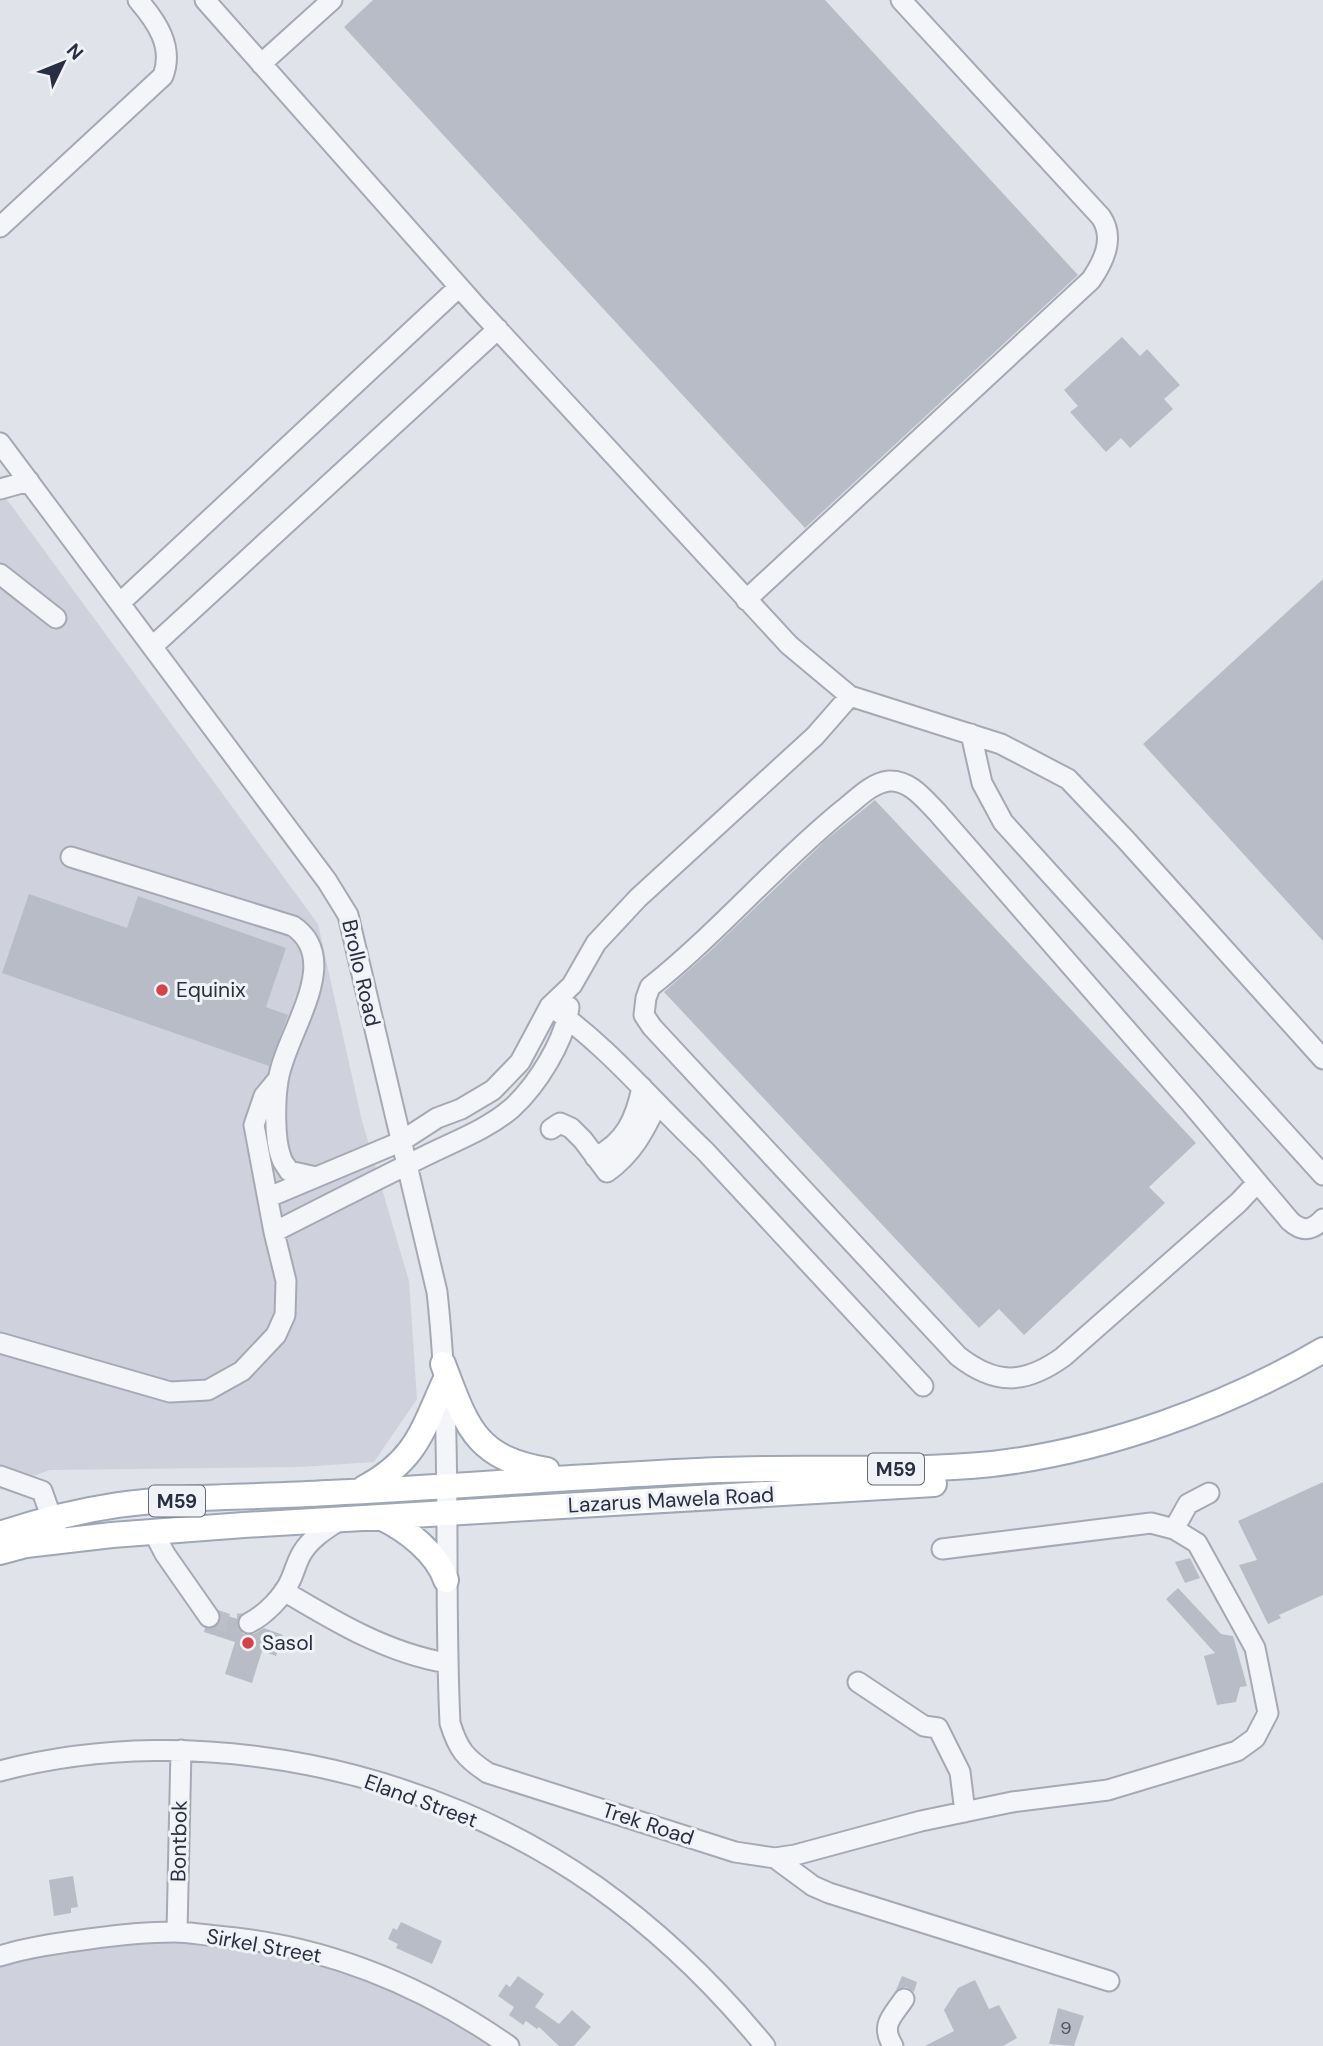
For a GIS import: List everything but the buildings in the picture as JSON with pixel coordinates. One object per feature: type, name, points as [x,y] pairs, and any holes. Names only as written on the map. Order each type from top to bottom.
[{"type":"main road","name":"Lazarus Mawela Road","points":[[448,1485],[591,1475],[725,1470],[916,1469],[993,1464],[1104,1441],[1174,1419],[1255,1385],[1323,1350]]},
{"type":"main road","name":"Lazarus Mawela Road","points":[[0,1534],[56,1530],[153,1531],[382,1518],[864,1489],[1005,1476],[1047,1469],[1145,1444],[1211,1420],[1323,1367]]},
{"type":"main road","points":[[444,1374],[480,1440],[496,1455],[530,1467],[591,1475]]},
{"type":"main road","points":[[358,1492],[397,1468],[410,1452],[422,1433],[444,1374]]},
{"type":"main road","name":"M59","points":[[358,1492],[448,1485]]},
{"type":"main road","name":"Lazarus Mawela Road","points":[[0,1552],[56,1530],[72,1513],[137,1503],[358,1492]]},
{"type":"main road","points":[[382,1518],[420,1544],[442,1569],[446,1580]]},
{"type":"street","points":[[0,227],[163,76],[168,63],[167,47],[150,14],[138,0]]},
{"type":"street","points":[[205,0],[459,287],[789,645],[850,696],[1001,744],[1068,779],[1323,1059]]},
{"type":"street","points":[[261,64],[332,0]]},
{"type":"street","points":[[746,600],[1091,280],[1107,248],[1107,233],[1101,217],[901,0]]},
{"type":"street","points":[[121,602],[459,287]]},
{"type":"street","points":[[153,646],[498,329]]},
{"type":"street","name":"Brollo Road","points":[[0,443],[121,602],[346,908],[437,1293],[444,1374],[448,1485]]},
{"type":"street","points":[[0,489],[29,481]]},
{"type":"street","points":[[0,574],[57,618]]},
{"type":"street","points":[[269,1197],[400,1142],[437,1118],[461,1109],[494,1090],[520,1062],[550,1006],[572,985],[596,943],[618,918],[815,736],[850,696]]},
{"type":"street","points":[[971,734],[982,783],[1003,822],[1323,1175]]},
{"type":"street","points":[[1256,1184],[1044,1371],[1006,1378],[982,1373],[958,1356],[652,1027],[644,1015],[646,998],[650,987],[822,827],[871,787],[887,781],[907,785],[937,812],[1193,1106],[1256,1184],[1298,1229],[1316,1227],[1323,1219]]},
{"type":"street","points":[[71,857],[293,926],[304,934],[314,953],[313,979],[278,1079],[277,1134],[281,1158],[289,1171],[316,1177]]},
{"type":"street","points":[[274,1232],[476,1130],[511,1109],[545,1068],[568,1018],[572,985]]},
{"type":"street","points":[[550,1006],[611,1054],[923,1386]]},
{"type":"street","points":[[0,1343],[170,1392],[208,1390],[242,1371],[276,1335],[285,1315],[286,1282],[254,1125],[264,1096],[278,1079]]},
{"type":"street","points":[[601,1164],[607,1152],[630,1128],[642,1087]]},
{"type":"street","points":[[601,1164],[628,1155],[642,1136],[657,1104]]},
{"type":"street","points":[[551,1129],[560,1124],[571,1128],[601,1164]]},
{"type":"street","points":[[0,1476],[40,1488],[56,1530]]},
{"type":"street","name":"Trek Road","points":[[448,1485],[446,1580],[450,1723],[455,1741],[463,1754],[488,1773],[735,1852],[775,1858],[814,1851],[921,1821],[1012,1802],[1108,1790],[1237,1751],[1255,1738],[1268,1713],[1255,1648],[1197,1543],[1174,1530]]},
{"type":"street","points":[[942,1549],[1151,1523],[1174,1530],[1188,1504],[1209,1493]]},
{"type":"street","points":[[249,1623],[284,1591],[308,1545],[340,1520]]},
{"type":"street","points":[[153,1531],[165,1554],[209,1617]]},
{"type":"street","points":[[284,1591],[371,1640],[413,1657],[447,1663]]},
{"type":"street","points":[[858,1682],[924,1726],[938,1728],[960,1772],[965,1812]]},
{"type":"street","name":"Eland Street","points":[[0,1771],[80,1756],[181,1750],[232,1753],[290,1762],[375,1782],[440,1804],[521,1842],[581,1876],[645,1924],[704,1978],[765,2046]]},
{"type":"street","name":"Bontbok","points":[[177,1932],[181,1750]]},
{"type":"street","points":[[775,1858],[799,1877],[829,1893],[1109,1981]]},
{"type":"street","name":"Sirkel Street","points":[[0,1956],[38,1946],[124,1934],[177,1932],[248,1938],[346,1962],[421,1993],[471,2020],[509,2046]]},
{"type":"street","points":[[893,2046],[886,2033],[887,2024],[905,1999]]},
{"type":"shaded area","points":[[0,490],[318,924],[362,1121],[409,1281],[417,1399],[374,1462],[301,1467],[50,1470],[0,1488]]},
{"type":"shaded area","points":[[177,1932],[370,1971],[506,2046],[0,2046],[0,1957]]},
{"type":"tunnel","points":[[209,1617],[227,1623],[249,1623]]},
{"type":"place","name":"Equinix","points":[[162,990]]},
{"type":"place","name":"Sasol","points":[[248,1643]]}]
